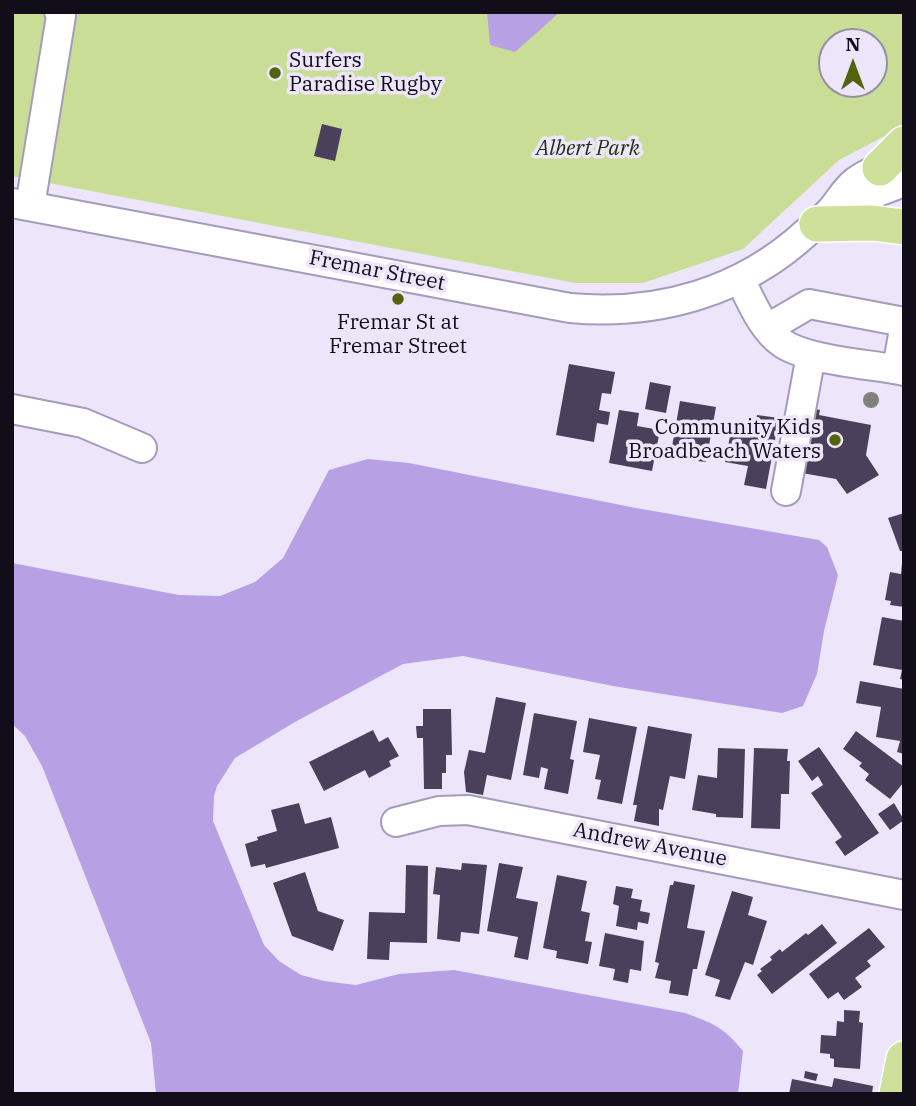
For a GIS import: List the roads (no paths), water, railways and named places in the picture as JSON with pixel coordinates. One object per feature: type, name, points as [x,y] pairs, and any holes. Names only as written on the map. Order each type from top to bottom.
[{"type":"main road","points":[[825,216],[904,227]]},
{"type":"main road","points":[[897,1094],[904,1059]]},
{"type":"street","points":[[21,205],[61,16],[59,12]]},
{"type":"street","name":"Fremar Street","points":[[21,205],[570,308],[613,310],[664,305],[700,296],[740,279],[779,255],[825,216],[853,183],[898,164]]},
{"type":"street","points":[[740,279],[768,328],[780,342],[811,355],[900,370],[904,329]]},
{"type":"street","points":[[768,328],[809,304],[904,322]]},
{"type":"street","points":[[786,491],[811,355]]},
{"type":"street","points":[[12,409],[83,423],[142,448]]},
{"type":"street","name":"Andrew Avenue","points":[[396,822],[439,811],[468,810],[904,895]]},
{"type":"place","name":"Surfers Paradise Rugby","points":[[275,73]]},
{"type":"place","name":"Fremar St at Fremar Street","points":[[398,299]]},
{"type":"place","name":"Community Kids Broadbeach Waters","points":[[835,440]]},
{"type":"park label","name":"Albert Park","points":[[588,149]]}]
